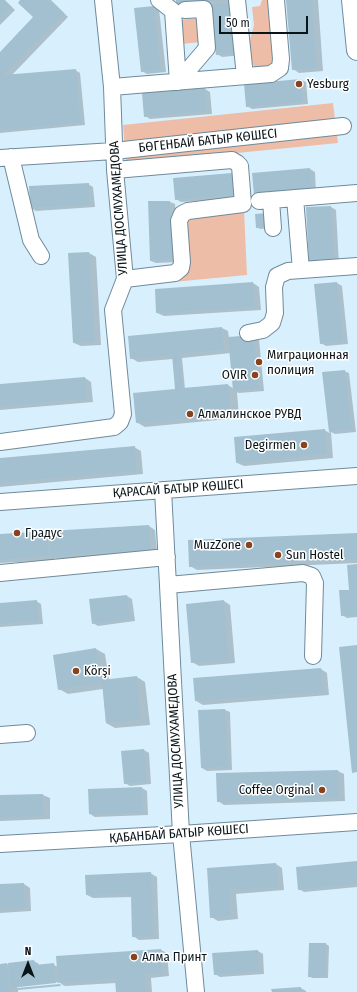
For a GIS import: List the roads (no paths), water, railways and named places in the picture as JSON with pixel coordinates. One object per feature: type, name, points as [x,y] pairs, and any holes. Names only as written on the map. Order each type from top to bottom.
[{"type":"main road","points":[[352,0],[357,50]]},
{"type":"street","name":"УЛИЦА ДОСМУХАМЕДОВА","points":[[0,442],[114,427],[120,422],[123,414],[114,310],[125,279],[115,170],[112,87],[103,0]]},
{"type":"street","points":[[159,0],[173,11],[178,82]]},
{"type":"street","points":[[237,0],[245,76]]},
{"type":"street","points":[[112,87],[271,74],[280,68],[281,59],[276,0]]},
{"type":"street","points":[[178,82],[207,48],[204,10],[184,10]]},
{"type":"street","name":"БӨГЕНБАЙ БАТЫР КӨШЕСІ","points":[[6,158],[114,151],[343,126]]},
{"type":"street","points":[[6,158],[31,240],[41,256]]},
{"type":"street","points":[[115,170],[232,160],[237,162],[240,166],[243,204],[188,211],[182,214],[179,222],[182,262],[181,268],[175,273],[125,279]]},
{"type":"street","points":[[273,228],[265,200],[357,193]]},
{"type":"street","points":[[295,198],[301,270]]},
{"type":"street","points":[[248,333],[263,330],[272,323],[276,313],[274,286],[277,276],[288,271],[357,266]]},
{"type":"street","name":"ҚАРАСАЙ БАТЫР КӨШЕСІ","points":[[0,502],[357,476]]},
{"type":"street","name":"УЛИЦА ДОСМУХАМЕДОВА","points":[[163,490],[181,834],[196,992]]},
{"type":"street","points":[[0,573],[167,557]]},
{"type":"street","points":[[168,585],[303,573],[312,576],[315,583],[313,656]]},
{"type":"street","points":[[0,734],[27,733]]},
{"type":"street","name":"ҚАБАНБАЙ БАТЫР КӨШЕСІ","points":[[0,844],[357,822]]},
{"type":"place","name":"Yesburg","points":[[299,84]]},
{"type":"place","name":"Миграционная полиция","points":[[259,362]]},
{"type":"place","name":"OVIR","points":[[255,375]]},
{"type":"place","name":"Алмалинское РУВД","points":[[190,414]]},
{"type":"place","name":"Degirmen","points":[[304,445]]},
{"type":"place","name":"Градус","points":[[17,533]]},
{"type":"place","name":"MuzZone","points":[[249,545]]},
{"type":"place","name":"Sun Hostel","points":[[278,555]]},
{"type":"place","name":"Körşi","points":[[76,671]]},
{"type":"place","name":"Coffee Orginal","points":[[322,790]]},
{"type":"place","name":"Алма Принт","points":[[134,957]]}]
